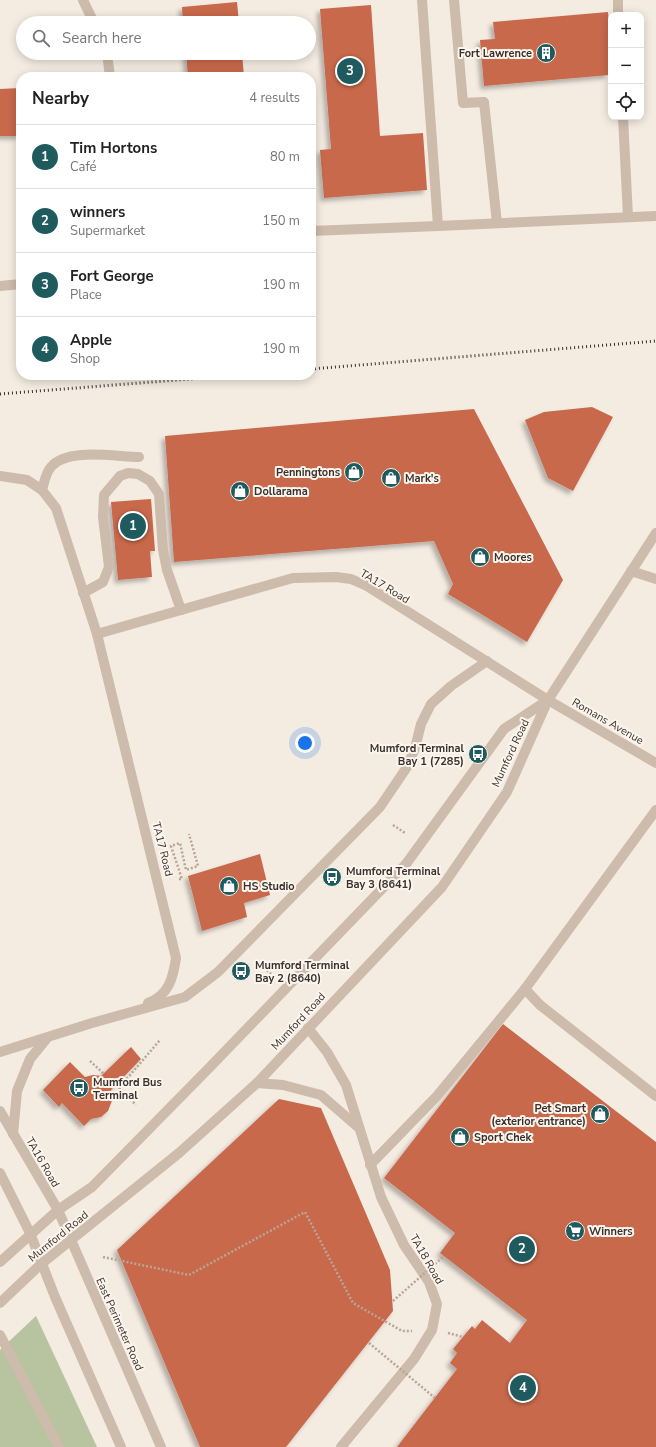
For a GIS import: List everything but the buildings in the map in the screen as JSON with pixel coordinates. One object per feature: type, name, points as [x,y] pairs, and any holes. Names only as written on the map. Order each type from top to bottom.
[{"type":"street","points":[[83,0],[91,16]]},
{"type":"street","points":[[422,0],[438,226]]},
{"type":"street","points":[[454,0],[463,103],[484,102],[497,223]]},
{"type":"street","points":[[618,0],[618,12]]},
{"type":"street","points":[[108,60],[109,72]]},
{"type":"street","points":[[623,120],[628,217]]},
{"type":"street","points":[[316,231],[656,216]]},
{"type":"street","points":[[0,286],[16,284]]},
{"type":"street","points":[[42,490],[51,467],[61,459],[87,454],[139,457]]},
{"type":"street","points":[[83,593],[103,582],[109,567],[103,517],[104,495],[120,476],[128,473],[138,474],[150,481],[159,494],[163,550],[167,570],[181,610]]},
{"type":"street","name":"TA17 Road","points":[[0,476],[27,480],[42,490],[56,508],[97,634],[176,958],[172,980],[158,999],[92,1023]]},
{"type":"street","name":"Mumford Road","points":[[0,1303],[42,1264],[179,1153],[257,1083],[442,887],[507,792],[548,700],[656,533]]},
{"type":"street","points":[[631,571],[656,579]]},
{"type":"street","name":"TA17 Road","points":[[97,634],[293,578],[336,576],[351,579],[367,586],[548,700]]},
{"type":"street","points":[[0,1052],[92,1023],[185,997],[218,972],[380,807],[407,767],[415,748],[421,724],[431,704],[451,686],[487,661]]},
{"type":"street","name":"Mumford Road","points":[[0,1262],[30,1233],[58,1210],[92,1187],[406,864],[504,729],[548,700]]},
{"type":"street","name":"Romans Avenue","points":[[548,700],[656,763]]},
{"type":"street","points":[[370,1165],[437,1096],[525,989],[656,810]]},
{"type":"street","points":[[525,989],[540,1005],[656,1096]]},
{"type":"street","name":"TA18 Road","points":[[308,1028],[327,1052],[346,1086],[380,1197],[404,1245],[428,1282],[437,1304],[432,1330],[414,1358],[341,1447]]},
{"type":"street","name":"TA16 Road","points":[[47,1038],[30,1059],[17,1091],[13,1134],[58,1210]]},
{"type":"street","points":[[257,1083],[283,1085],[321,1094],[360,1130]]},
{"type":"street","points":[[0,1111],[13,1134]]},
{"type":"street","points":[[0,1173],[30,1233],[121,1447]]},
{"type":"street","name":"East Perimeter Road","points":[[58,1210],[161,1447]]},
{"type":"street","points":[[0,1335],[59,1447]]},
{"type":"path","points":[[394,825],[405,833]]},
{"type":"path","points":[[179,879],[182,879],[171,846],[180,843],[186,870],[198,866],[189,834]]},
{"type":"path","points":[[258,962],[271,974]]},
{"type":"path","points":[[119,1088],[160,1040]]},
{"type":"path","points":[[90,1061],[104,1074]]},
{"type":"path","points":[[116,1085],[136,1105]]},
{"type":"path","points":[[103,1257],[189,1275],[305,1212],[353,1303],[402,1331]]},
{"type":"path","points":[[393,1301],[444,1256]]},
{"type":"path","points":[[369,1343],[434,1398]]},
{"type":"green space","points":[[36,1316],[97,1447],[0,1447],[0,1350]]},
{"type":"railway","points":[[316,369],[656,341]]},
{"type":"railway","points":[[0,394],[178,380]]},
{"type":"place","name":"Fort Lawrence","points":[[546,53]]},
{"type":"place","name":"Fort George","points":[[350,71]]},
{"type":"place","name":"Penningtons","points":[[354,472]]},
{"type":"place","name":"Mark's","points":[[391,478]]},
{"type":"place","name":"Dollarama","points":[[240,491]]},
{"type":"place","name":"Tim Hortons","points":[[133,526]]},
{"type":"place","name":"Moores","points":[[480,557]]},
{"type":"place","name":"Mumford Terminal Bay 1 (7285)","points":[[478,754]]},
{"type":"place","name":"Mumford Terminal Bay 3 (8641)","points":[[332,877]]},
{"type":"place","name":"HS Studio","points":[[229,886]]},
{"type":"place","name":"Mumford Terminal Bay 2 (8640)","points":[[241,971]]},
{"type":"place","name":"Mumford Bus Terminal","points":[[79,1088]]},
{"type":"place","name":"Pet Smart (exterior entrance)","points":[[600,1114]]},
{"type":"place","name":"Sport Chek","points":[[460,1137]]},
{"type":"place","name":"Winners","points":[[575,1231]]},
{"type":"place","name":"winners","points":[[522,1249]]},
{"type":"place","name":"Apple","points":[[523,1388]]}]
